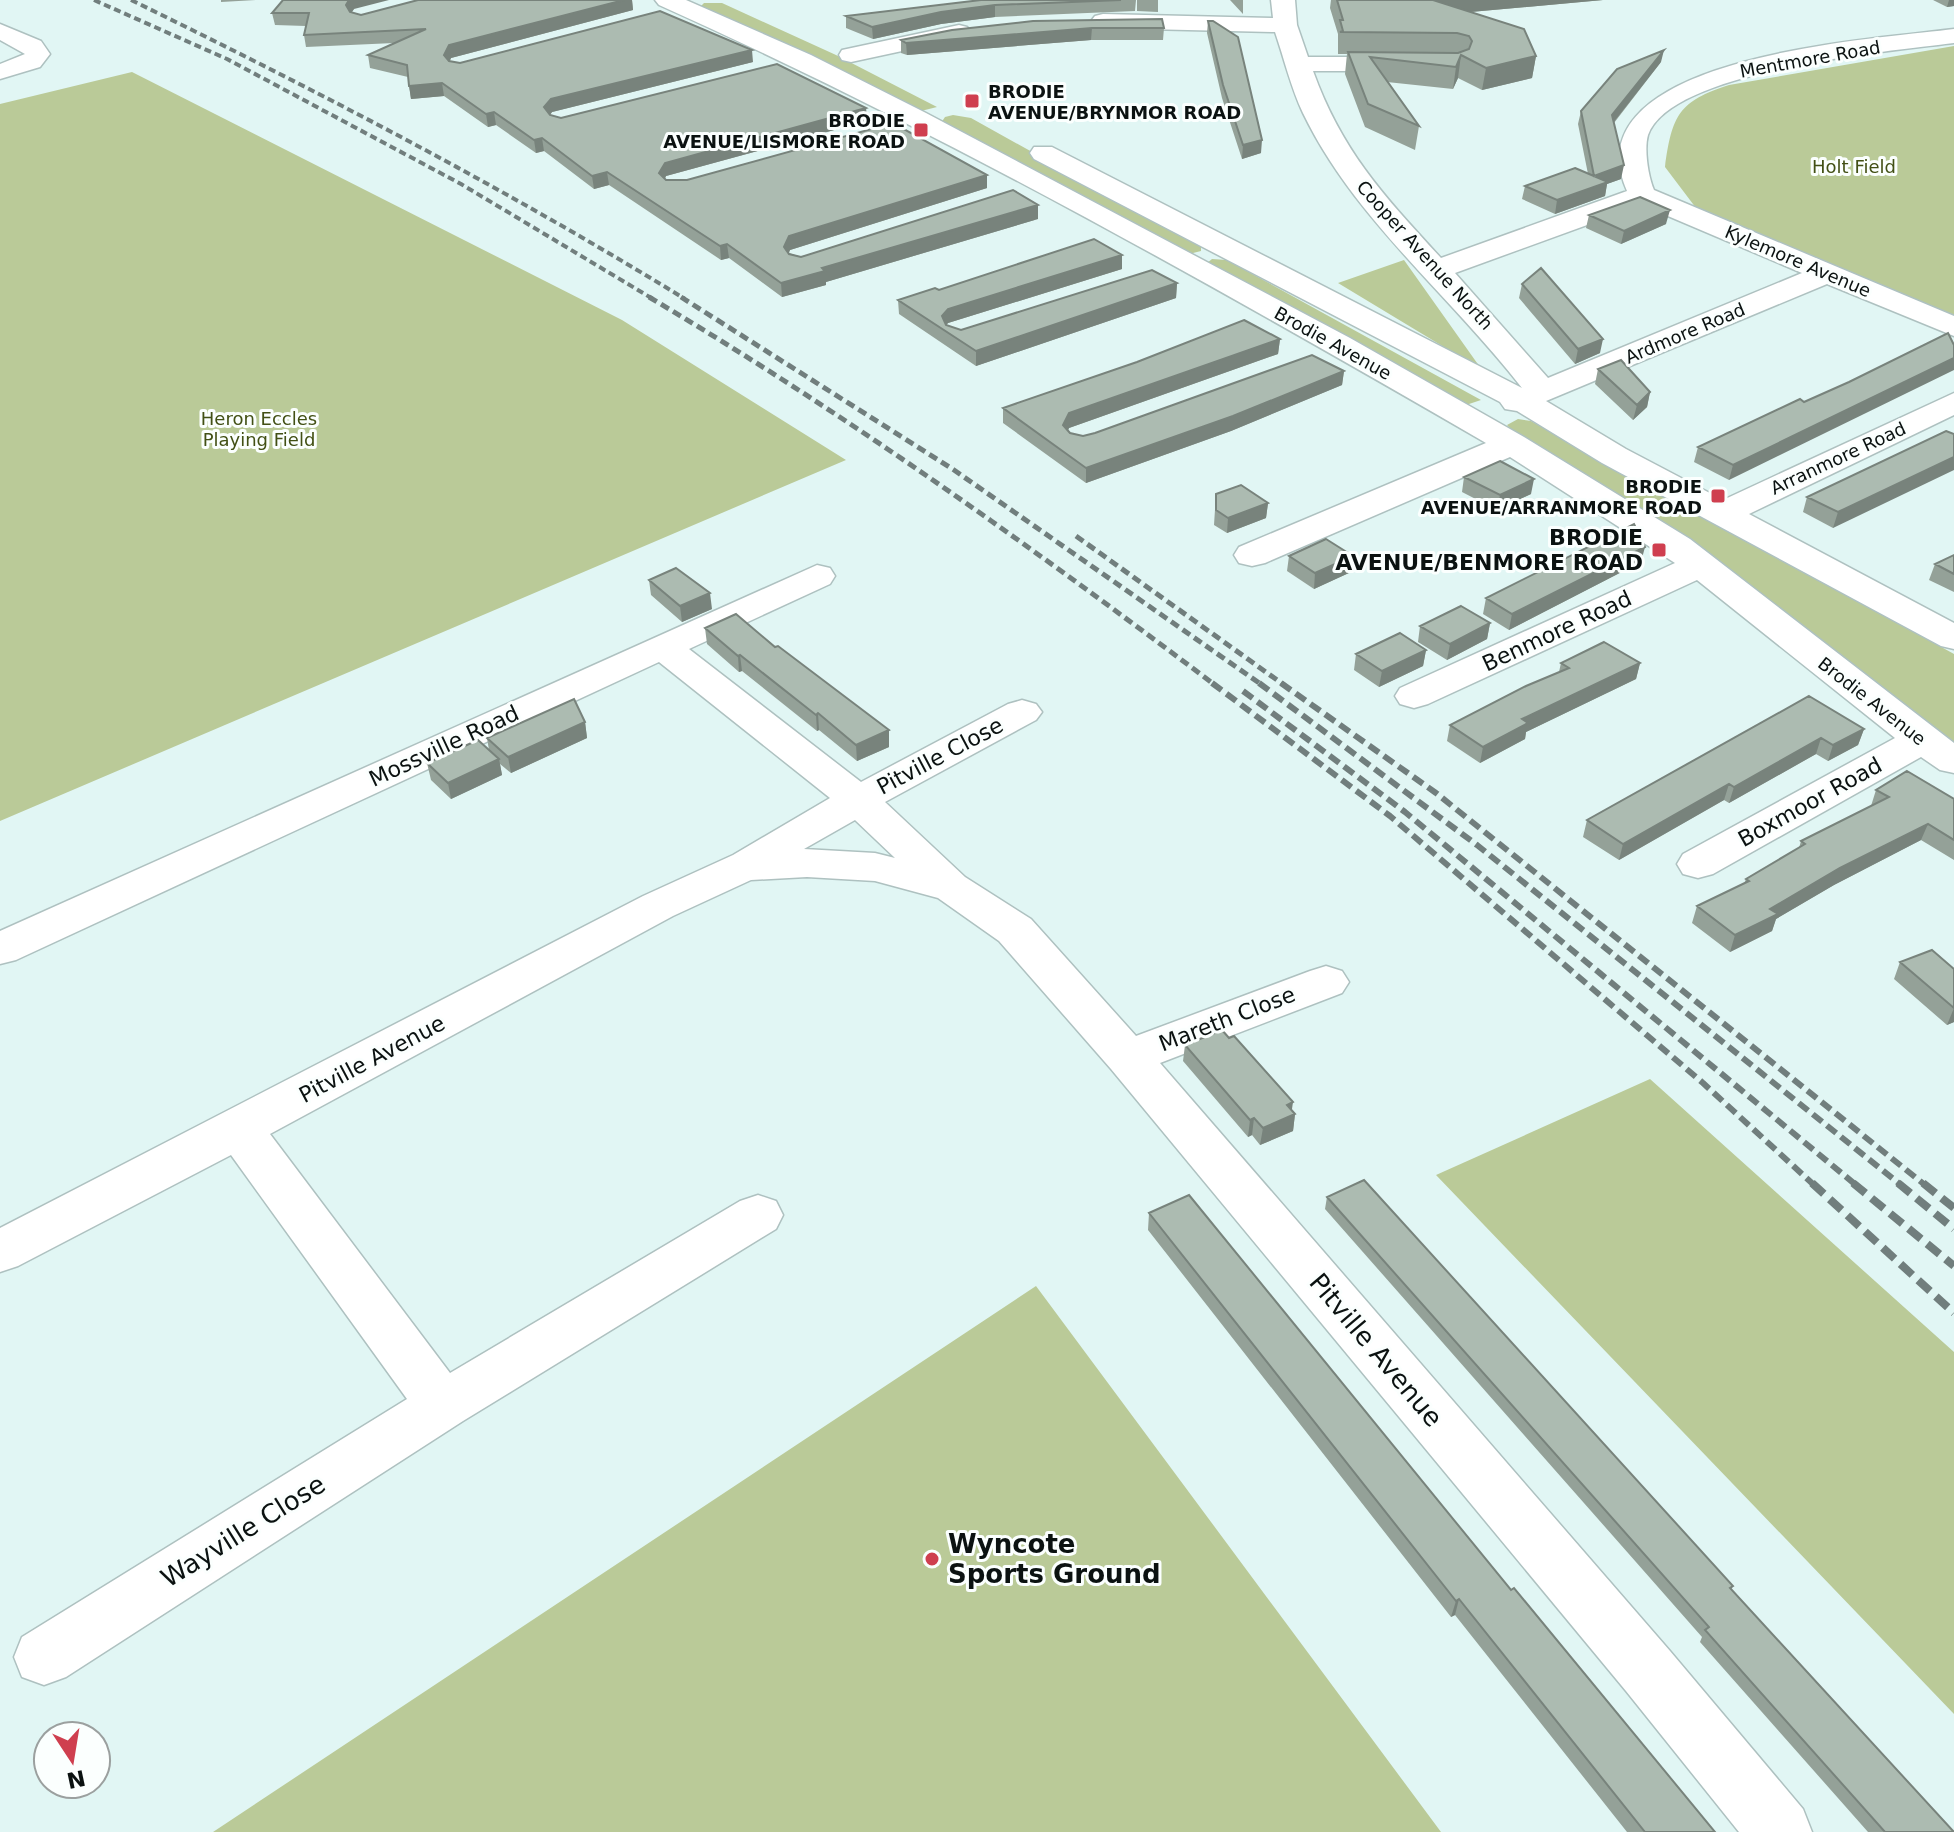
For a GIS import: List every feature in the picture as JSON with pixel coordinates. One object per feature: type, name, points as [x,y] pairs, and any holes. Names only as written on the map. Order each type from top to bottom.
[{"type":"street","points":[[728,0],[851,55],[962,110],[887,127]]},
{"type":"street","name":"Brodie Avenue","points":[[678,6],[802,60],[917,118],[1339,345],[1512,444],[1594,493],[1700,565],[1938,751]]},
{"type":"street","points":[[1072,22],[1284,6]]},
{"type":"street","name":"Cooper Avenue North","points":[[1284,6],[1315,112],[1364,191],[1505,345],[1531,396]]},
{"type":"street","points":[[851,55],[953,33],[982,30]]},
{"type":"street","points":[[0,31],[32,46],[38,54],[31,62],[0,72]]},
{"type":"street","name":"Mentmore Road","points":[[1643,195],[1636,183],[1635,132],[1658,104],[1668,98],[1716,77],[1761,65],[1954,36]]},
{"type":"street","points":[[757,71],[802,60]]},
{"type":"street","points":[[1300,64],[1423,64]]},
{"type":"street","name":"Brodie Avenue","points":[[1022,141],[1225,248],[1531,396],[1722,514],[1954,638]]},
{"type":"street","points":[[1009,194],[1039,184]]},
{"type":"street","points":[[1435,270],[1643,195]]},
{"type":"street","name":"Kylemore Avenue","points":[[1643,195],[1954,327]]},
{"type":"street","points":[[1152,271],[1225,248]]},
{"type":"street","name":"Ardmore Road","points":[[1469,419],[1827,273]]},
{"type":"street","points":[[1296,361],[1339,345]]},
{"type":"street","name":"Arranmore Road","points":[[1722,514],[1954,403]]},
{"type":"street","points":[[1252,555],[1512,444]]},
{"type":"street","name":"Benmore Road","points":[[1414,696],[1700,565]]},
{"type":"street","name":"Mossville Road","points":[[0,949],[817,576]]},
{"type":"street","points":[[662,646],[858,800]]},
{"type":"street","name":"Pitville Close","points":[[858,800],[1022,712]]},
{"type":"street","name":"Boxmoor Road","points":[[1698,864],[1938,751]]},
{"type":"street","name":"Pitville Avenue","points":[[0,1252],[658,906],[744,866],[858,800],[953,888],[1015,930],[1128,1057],[1638,1659],[1780,1832]]},
{"type":"street","name":"Pitville Avenue","points":[[744,866],[807,863],[875,867],[953,888]]},
{"type":"street","name":"Mareth Close","points":[[1128,1057],[1326,982]]},
{"type":"street","points":[[239,1129],[443,1405]]},
{"type":"street","name":"Wayville Close","points":[[44,1657],[443,1405],[758,1215]]},
{"type":"green space","points":[[704,3],[722,3],[836,55],[937,107],[921,111],[700,7]]},
{"type":"green space","name":"Holt Field","points":[[1954,46],[1954,320],[1696,208],[1665,167],[1671,134],[1681,112],[1712,91],[1729,85]]},
{"type":"green space","name":"Heron Eccles Playing Field","points":[[132,72],[622,320],[846,460],[0,821],[0,104]]},
{"type":"green space","points":[[945,117],[971,118],[1201,246],[1201,251],[1189,254],[941,123]]},
{"type":"green space","points":[[1212,259],[1227,260],[1481,400],[1466,405],[1206,264]]},
{"type":"green space","points":[[1404,260],[1482,370],[1338,283]]},
{"type":"green space","points":[[1518,419],[1531,421],[1954,654],[1954,744],[1672,527],[1513,432],[1507,425]]},
{"type":"green space","points":[[1650,1079],[1954,1352],[1954,1714],[1436,1175]]},
{"type":"green space","name":"Wyncote Sports Ground","points":[[1036,1286],[1441,1832],[213,1832]]},
{"type":"building","points":[[283,0],[349,0],[346,5],[350,12],[361,15],[418,0],[624,0],[449,45],[444,55],[449,61],[460,63],[660,11],[752,50],[551,99],[544,107],[550,115],[561,118],[777,64],[866,108],[665,163],[659,173],[666,180],[687,180],[893,123],[987,175],[789,236],[784,247],[789,254],[801,257],[1013,190],[1038,205],[822,268],[825,271],[781,283],[727,244],[720,246],[607,172],[592,176],[542,138],[534,140],[494,112],[486,114],[442,83],[409,86],[407,65],[368,55],[426,29],[304,35],[309,13],[272,13]]},
{"type":"building","points":[[981,0],[1121,0],[995,5],[941,12],[872,27],[846,16]]},
{"type":"building","points":[[1337,0],[1433,0],[1524,29],[1536,56],[1486,68],[1461,55],[1456,67],[1370,57],[1419,126],[1368,104],[1348,52],[1458,53],[1469,49],[1472,41],[1469,36],[1457,33],[1340,32],[1343,31],[1340,20],[1343,20]]},
{"type":"building","points":[[1162,19],[1164,28],[1092,28],[906,43],[901,40],[952,30],[1033,21]]},
{"type":"building","points":[[1208,21],[1238,37],[1262,140],[1243,145],[1223,85]]},
{"type":"building","points":[[1664,50],[1612,115],[1624,165],[1594,176],[1581,111],[1617,69]]},
{"type":"building","points":[[1575,168],[1608,182],[1557,200],[1525,186]]},
{"type":"building","points":[[1640,197],[1670,210],[1624,231],[1589,215]]},
{"type":"building","points":[[1094,239],[1122,255],[948,309],[942,316],[946,325],[961,330],[1152,270],[1177,283],[976,351],[898,300],[935,288],[939,290]]},
{"type":"building","points":[[1541,268],[1603,339],[1578,349],[1522,284]]},
{"type":"building","points":[[1244,320],[1280,339],[1069,413],[1063,425],[1070,433],[1083,436],[1095,433],[1312,355],[1344,371],[1233,416],[1086,468],[1003,408],[1137,362]]},
{"type":"building","points":[[1948,333],[1954,345],[1954,358],[1733,465],[1698,447],[1800,399],[1804,402],[1849,382]]},
{"type":"building","points":[[1621,360],[1650,392],[1637,405],[1598,369]]},
{"type":"building","points":[[1946,431],[1954,434],[1954,457],[1838,512],[1807,497]]},
{"type":"building","points":[[1500,461],[1534,479],[1500,495],[1464,477]]},
{"type":"building","points":[[1241,485],[1268,503],[1228,518],[1216,510],[1216,494]]},
{"type":"building","points":[[1634,524],[1645,547],[1512,614],[1486,598]]},
{"type":"building","points":[[1326,539],[1353,556],[1315,573],[1289,556]]},
{"type":"building","points":[[1954,555],[1954,574],[1935,564]]},
{"type":"building","points":[[676,568],[710,593],[680,606],[649,580]]},
{"type":"building","points":[[1461,606],[1490,623],[1450,644],[1420,626]]},
{"type":"building","points":[[736,614],[775,647],[778,646],[889,730],[856,745],[705,628]]},
{"type":"building","points":[[1400,633],[1426,650],[1382,671],[1356,654]]},
{"type":"building","points":[[1604,642],[1640,663],[1522,719],[1528,723],[1483,747],[1450,725],[1569,668],[1561,663]]},
{"type":"building","points":[[1809,696],[1864,729],[1833,745],[1821,738],[1734,787],[1729,784],[1623,844],[1587,820]]},
{"type":"building","points":[[574,699],[585,722],[508,757],[487,738]]},
{"type":"building","points":[[478,740],[499,759],[448,783],[427,763]]},
{"type":"building","points":[[1907,771],[1954,799],[1954,840],[1928,824],[1840,868],[1770,909],[1778,914],[1735,935],[1697,906],[1749,881],[1746,879],[1805,844],[1801,841],[1889,797],[1876,790]]},
{"type":"building","points":[[1932,950],[1954,969],[1954,1008],[1900,962]]},
{"type":"building","points":[[1222,1030],[1229,1038],[1234,1036],[1293,1102],[1287,1105],[1295,1114],[1263,1128],[1254,1118],[1250,1120],[1185,1045]]},
{"type":"building","points":[[1364,1180],[1954,1832],[1885,1832],[1705,1630],[1709,1627],[1327,1197]]},
{"type":"building","points":[[1189,1195],[1511,1590],[1514,1588],[1715,1832],[1645,1832],[1459,1599],[1456,1601],[1149,1213]]},
{"type":"railway","points":[[94,0],[227,59],[461,184],[653,299]]},
{"type":"railway","points":[[131,0],[412,143],[550,219],[685,299]]},
{"type":"railway","points":[[649,297],[795,388],[937,483],[1215,685]]},
{"type":"railway","points":[[681,297],[954,470],[1262,685]]},
{"type":"railway","points":[[1076,536],[1284,685]]},
{"type":"railway","points":[[1212,683],[1390,816],[1703,1083],[1814,1185]]},
{"type":"railway","points":[[1259,683],[1477,845],[1901,1185]]},
{"type":"railway","points":[[1281,683],[1436,793],[1925,1185]]},
{"type":"railway","points":[[1243,691],[1405,812],[1856,1185]]},
{"type":"railway","points":[[1812,1183],[1954,1313]]},
{"type":"railway","points":[[1853,1183],[1954,1266]]},
{"type":"railway","points":[[1898,1183],[1954,1229]]},
{"type":"railway","points":[[1923,1183],[1954,1208]]},
{"type":"place","name":"BRODIE AVENUE/BRYNMOR ROAD","points":[[972,101]]},
{"type":"place","name":"BRODIE AVENUE/LISMORE ROAD","points":[[921,130]]},
{"type":"place","name":"BRODIE AVENUE/ARRANMORE ROAD","points":[[1718,496]]},
{"type":"place","name":"BRODIE AVENUE/BENMORE ROAD","points":[[1659,550]]},
{"type":"place","name":"Wyncote Sports Ground","points":[[932,1559]]}]
